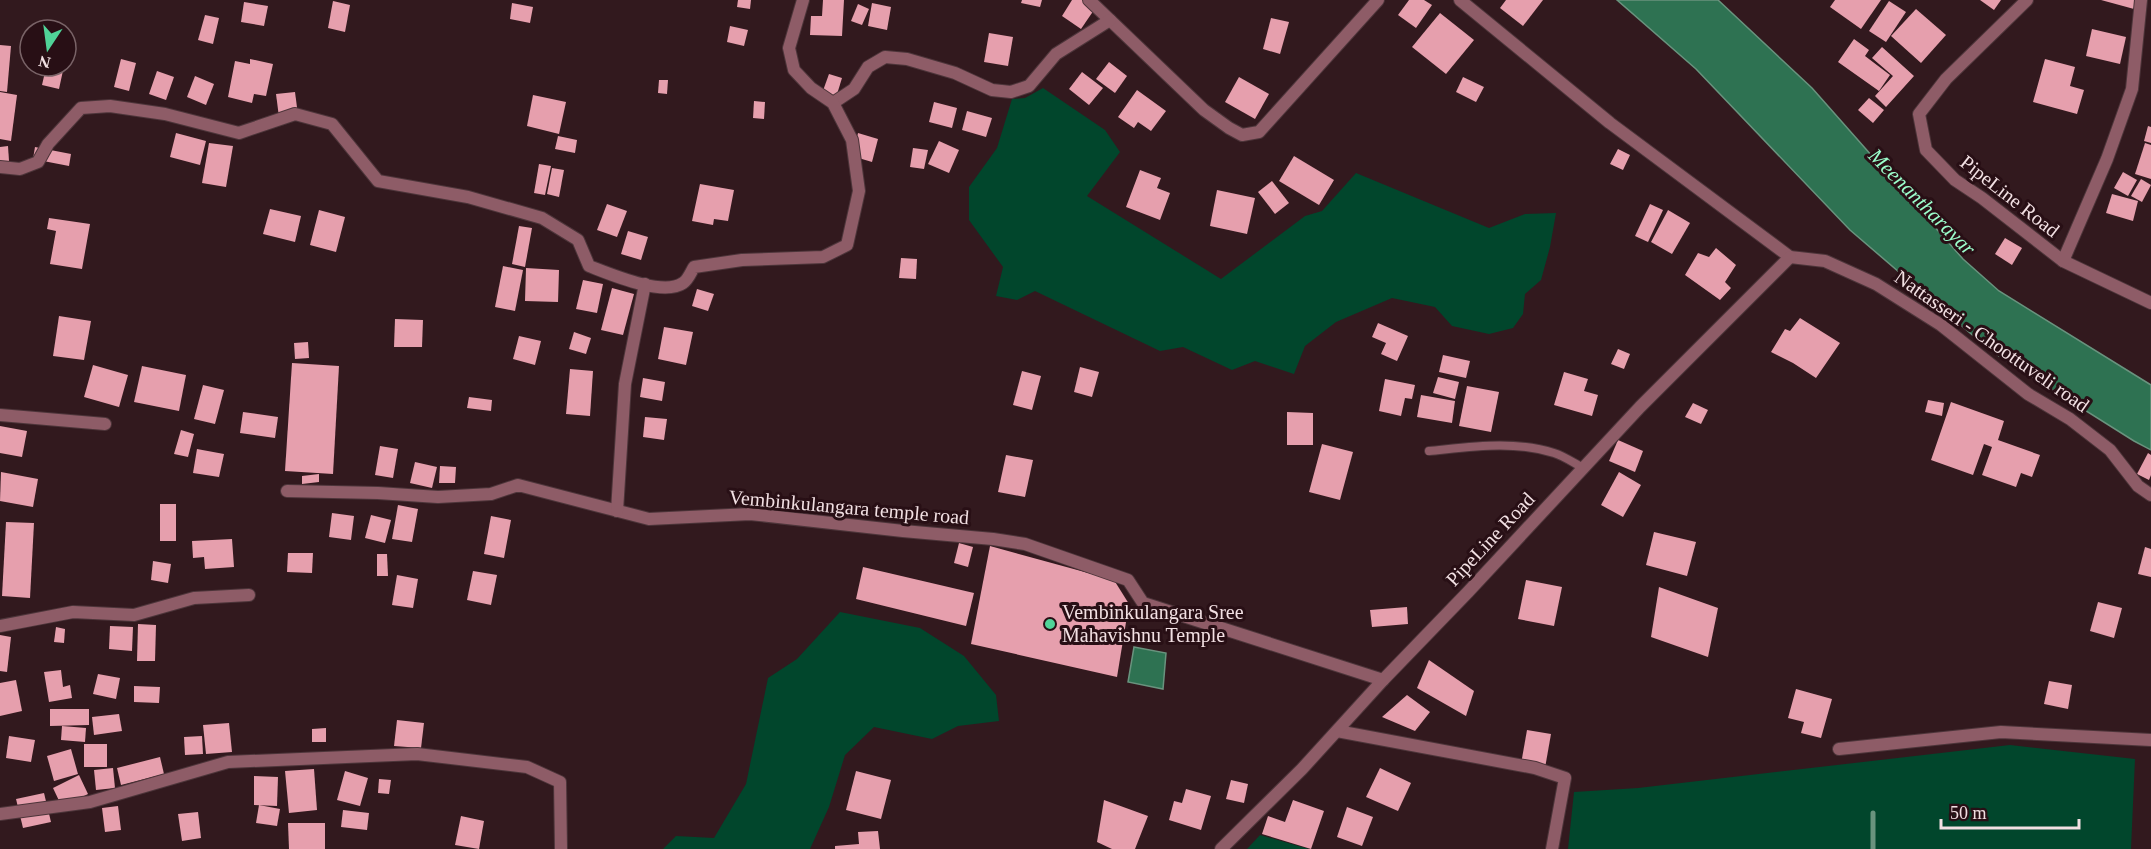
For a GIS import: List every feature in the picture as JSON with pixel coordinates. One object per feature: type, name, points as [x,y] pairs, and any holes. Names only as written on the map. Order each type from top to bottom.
[{"type":"street","points":[[0,167],[20,169],[38,162],[48,144],[81,108],[110,106],[165,114],[239,133],[295,114],[332,124],[378,182],[468,197],[542,218],[578,240],[589,266],[623,279],[669,288],[684,282],[694,267],[742,260],[823,257],[847,245],[859,190],[852,140],[833,103],[811,88],[794,70],[789,48],[803,0]]},
{"type":"street","points":[[1089,0],[1204,110],[1242,135],[1259,132],[1378,0]]},
{"type":"street","points":[[1460,0],[1610,123],[1790,257]]},
{"type":"street","name":"PipeLine Road","points":[[2027,0],[1946,79],[1919,114],[1926,150],[1955,180],[1982,198],[2063,261],[2151,303]]},
{"type":"street","points":[[2063,261],[2108,159],[2132,89],[2141,0]]},
{"type":"street","points":[[833,103],[854,89],[868,67],[885,57],[907,59],[955,73],[992,90],[1011,92],[1029,86],[1056,54],[1110,20]]},
{"type":"street","name":"PipeLine Road","points":[[1221,849],[1302,769],[1640,407],[1790,257]]},
{"type":"street","name":"Nattasseri - Choottuveli road","points":[[1790,257],[1826,261],[1876,284],[1941,325],[2028,394],[2070,419],[2110,450],[2138,486],[2151,495]]},
{"type":"street","points":[[617,511],[626,384],[645,284]]},
{"type":"street","points":[[0,415],[105,424]]},
{"type":"street","name":"Vembinkulangara temple road","points":[[287,491],[378,492],[438,497],[491,494],[518,485],[649,519],[750,514],[1025,544],[1128,580],[1143,603],[1383,680]]},
{"type":"street","points":[[0,626],[73,612],[134,615],[195,597],[249,595]]},
{"type":"street","points":[[1337,731],[1535,768],[1565,778],[1552,849]]},
{"type":"street","points":[[1839,749],[2001,732],[2151,740]]},
{"type":"street","points":[[0,814],[90,802],[228,762],[417,754],[527,767],[560,782],[561,849]]},
{"type":"lane","points":[[1428,451],[1486,446],[1524,446],[1556,453],[1583,468]]},
{"type":"shaded area","points":[[1617,0],[1718,0],[1812,88],[1963,259],[1999,291],[2151,385],[2151,450],[1991,351],[1850,230],[1696,69]]},
{"type":"shaded area","points":[[1043,88],[1105,130],[1120,152],[1087,196],[1221,279],[1305,216],[1322,211],[1356,173],[1489,228],[1525,214],[1556,213],[1541,280],[1525,294],[1523,314],[1513,328],[1489,334],[1452,326],[1435,307],[1392,298],[1336,322],[1305,346],[1294,374],[1255,361],[1232,370],[1183,347],[1160,351],[1035,291],[1017,300],[996,296],[1003,267],[969,220],[969,187],[997,148],[1012,99],[1025,98]]},
{"type":"shaded area","points":[[840,612],[920,628],[964,656],[996,695],[999,721],[958,726],[932,739],[874,727],[845,755],[829,807],[810,849],[663,849],[676,836],[714,838],[746,784],[768,678],[797,659]]},
{"type":"shaded area","points":[[1134,647],[1166,653],[1163,689],[1128,682]]},
{"type":"shaded area","points":[[2010,745],[2135,759],[2131,849],[1568,849],[1574,792],[1638,788]]},
{"type":"shaded area","points":[[1260,835],[1309,849],[1247,849]]},
{"type":"building","points":[[738,0],[751,0],[750,9],[737,7]]},
{"type":"building","points":[[823,0],[844,0],[842,36],[810,35],[811,16],[822,16]]},
{"type":"building","points":[[1022,0],[1042,0],[1040,7],[1021,3]]},
{"type":"building","points":[[1072,0],[1086,0],[1096,7],[1081,29],[1062,16]]},
{"type":"building","points":[[1409,0],[1424,0],[1432,5],[1416,28],[1398,15]]},
{"type":"building","points":[[1506,0],[1543,0],[1523,26],[1500,8]]},
{"type":"building","points":[[1835,0],[1881,0],[1861,29],[1830,7]]},
{"type":"building","points":[[1980,0],[2001,0],[1994,10]]},
{"type":"building","points":[[2101,0],[2136,0],[2134,9]]},
{"type":"building","points":[[333,1],[350,5],[345,32],[328,28]]},
{"type":"building","points":[[1889,1],[1906,12],[1886,42],[1869,31]]},
{"type":"building","points":[[244,2],[268,6],[264,26],[241,22]]},
{"type":"building","points":[[512,3],[533,7],[530,23],[510,19]]},
{"type":"building","points":[[872,3],[891,7],[887,30],[868,26]]},
{"type":"building","points":[[858,4],[869,9],[862,25],[851,21]]},
{"type":"building","points":[[1916,9],[1946,35],[1921,63],[1891,36]]},
{"type":"building","points":[[1440,13],[1474,40],[1446,74],[1412,47]]},
{"type":"building","points":[[205,15],[219,18],[213,44],[198,40]]},
{"type":"building","points":[[1271,18],[1289,22],[1280,54],[1263,49]]},
{"type":"building","points":[[730,26],[748,30],[744,46],[727,42]]},
{"type":"building","points":[[2092,29],[2126,37],[2120,64],[2086,56]]},
{"type":"building","points":[[989,33],[1013,37],[1008,66],[984,62]]},
{"type":"building","points":[[1854,39],[1869,50],[1865,56],[1890,75],[1879,91],[1838,62]]},
{"type":"building","points":[[0,45],[11,46],[7,92],[0,91]]},
{"type":"building","points":[[1882,47],[1914,76],[1886,107],[1875,96],[1893,76],[1872,58]]},
{"type":"building","points":[[121,59],[136,63],[129,91],[114,87]]},
{"type":"building","points":[[250,59],[273,64],[266,96],[254,94],[252,103],[228,97],[235,61],[250,64]]},
{"type":"building","points":[[2045,59],[2075,67],[2070,86],[2084,90],[2077,114],[2033,102]]},
{"type":"building","points":[[1109,62],[1127,76],[1115,93],[1096,79]]},
{"type":"building","points":[[157,71],[174,77],[166,100],[149,94]]},
{"type":"building","points":[[1082,72],[1103,88],[1089,105],[1069,89]]},
{"type":"building","points":[[829,74],[842,78],[834,104],[820,99]]},
{"type":"building","points":[[195,76],[214,84],[206,105],[187,97]]},
{"type":"building","points":[[1239,77],[1269,94],[1255,119],[1225,102]]},
{"type":"building","points":[[1463,77],[1484,87],[1476,102],[1456,92]]},
{"type":"building","points":[[44,78],[61,78],[59,89],[42,85]]},
{"type":"building","points":[[659,80],[668,80],[667,94],[658,93]]},
{"type":"building","points":[[1137,90],[1166,111],[1151,131],[1138,122],[1134,128],[1118,117]]},
{"type":"building","points":[[0,92],[17,95],[11,141],[0,139]]},
{"type":"building","points":[[295,92],[298,115],[279,117],[276,94]]},
{"type":"building","points":[[533,95],[566,102],[559,134],[527,126]]},
{"type":"building","points":[[1869,98],[1884,110],[1873,123],[1858,110]]},
{"type":"building","points":[[754,101],[765,102],[764,119],[753,118]]},
{"type":"building","points":[[934,102],[957,108],[952,128],[929,122]]},
{"type":"building","points":[[967,111],[992,118],[986,137],[962,130]]},
{"type":"building","points":[[2148,126],[2151,127],[2151,143],[2144,141]]},
{"type":"building","points":[[176,133],[206,141],[200,165],[170,157]]},
{"type":"building","points":[[858,133],[878,139],[872,162],[852,156]]},
{"type":"building","points":[[558,136],[577,140],[575,153],[555,149]]},
{"type":"building","points":[[939,141],[959,150],[949,173],[928,164]]},
{"type":"building","points":[[209,143],[233,146],[226,187],[202,183]]},
{"type":"building","points":[[2145,143],[2151,145],[2151,179],[2135,174]]},
{"type":"building","points":[[8,146],[9,161],[0,162],[0,147]]},
{"type":"building","points":[[35,147],[71,154],[69,166],[33,159]]},
{"type":"building","points":[[913,148],[928,150],[924,169],[910,167]]},
{"type":"building","points":[[1618,149],[1630,155],[1623,170],[1610,164]]},
{"type":"building","points":[[1294,156],[1334,180],[1319,205],[1279,181]]},
{"type":"building","points":[[539,164],[551,166],[545,195],[534,193]]},
{"type":"building","points":[[552,168],[564,170],[559,197],[547,194]]},
{"type":"building","points":[[1140,170],[1161,178],[1157,188],[1170,193],[1160,220],[1126,207]]},
{"type":"building","points":[[2123,172],[2137,180],[2128,196],[2114,188]]},
{"type":"building","points":[[2141,179],[2151,185],[2142,202],[2131,196]]},
{"type":"building","points":[[1272,181],[1289,203],[1275,214],[1258,192]]},
{"type":"building","points":[[700,184],[734,190],[728,221],[714,219],[713,225],[692,221]]},
{"type":"building","points":[[1217,190],[1255,198],[1247,234],[1210,226]]},
{"type":"building","points":[[2112,194],[2138,201],[2133,221],[2106,213]]},
{"type":"building","points":[[607,204],[627,211],[617,237],[597,230]]},
{"type":"building","points":[[1650,204],[1663,210],[1648,242],[1635,236]]},
{"type":"building","points":[[270,209],[301,216],[295,242],[263,234]]},
{"type":"building","points":[[319,210],[345,217],[336,252],[310,245]]},
{"type":"building","points":[[1668,210],[1690,223],[1672,254],[1651,242]]},
{"type":"building","points":[[49,218],[90,224],[82,269],[50,264],[56,231],[47,229]]},
{"type":"building","points":[[519,226],[532,228],[525,267],[512,264]]},
{"type":"building","points":[[628,231],[648,237],[641,260],[621,254]]},
{"type":"building","points":[[2005,238],[2022,248],[2012,265],[1995,254]]},
{"type":"building","points":[[1716,248],[1736,265],[1725,282],[1731,288],[1720,300],[1685,275],[1698,253],[1709,257]]},
{"type":"building","points":[[901,258],[917,259],[916,279],[899,278]]},
{"type":"building","points":[[503,266],[523,270],[515,311],[495,307]]},
{"type":"building","points":[[526,268],[559,270],[558,302],[525,301]]},
{"type":"building","points":[[583,280],[603,284],[597,313],[576,309]]},
{"type":"building","points":[[612,288],[634,294],[623,335],[601,330]]},
{"type":"building","points":[[697,289],[714,294],[708,311],[692,306]]},
{"type":"building","points":[[59,316],[91,321],[84,360],[53,356]]},
{"type":"building","points":[[1800,318],[1840,343],[1816,378],[1771,352],[1785,329],[1790,331]]},
{"type":"building","points":[[395,319],[423,320],[422,347],[394,347]]},
{"type":"building","points":[[1378,323],[1408,336],[1397,361],[1381,354],[1386,343],[1372,337]]},
{"type":"building","points":[[664,327],[693,332],[686,365],[658,359]]},
{"type":"building","points":[[574,332],[591,338],[586,354],[569,349]]},
{"type":"building","points":[[519,336],[541,341],[535,365],[513,359]]},
{"type":"building","points":[[308,342],[309,358],[295,359],[294,343]]},
{"type":"building","points":[[1618,349],[1630,354],[1624,369],[1611,364]]},
{"type":"building","points":[[1443,355],[1470,361],[1466,378],[1439,372]]},
{"type":"building","points":[[292,363],[339,366],[333,474],[285,471]]},
{"type":"building","points":[[93,365],[128,375],[119,407],[84,397]]},
{"type":"building","points":[[142,366],[186,375],[179,411],[134,402]]},
{"type":"building","points":[[1080,367],[1099,372],[1092,397],[1074,392]]},
{"type":"building","points":[[570,369],[593,371],[590,416],[566,414]]},
{"type":"building","points":[[1022,371],[1041,376],[1032,410],[1013,405]]},
{"type":"building","points":[[1564,372],[1588,379],[1584,391],[1598,395],[1592,416],[1554,405]]},
{"type":"building","points":[[1438,377],[1459,382],[1455,399],[1433,393]]},
{"type":"building","points":[[643,378],[665,382],[662,401],[640,397]]},
{"type":"building","points":[[1385,379],[1415,385],[1412,399],[1405,398],[1401,416],[1379,411]]},
{"type":"building","points":[[203,385],[224,390],[215,424],[194,419]]},
{"type":"building","points":[[1467,386],[1499,392],[1491,432],[1459,426]]},
{"type":"building","points":[[1421,395],[1455,401],[1452,423],[1417,417]]},
{"type":"building","points":[[469,397],[492,400],[491,411],[467,408]]},
{"type":"building","points":[[1928,400],[1944,403],[1942,416],[1925,412]]},
{"type":"building","points":[[1951,402],[2004,421],[1998,440],[2040,455],[2032,477],[2021,473],[2016,487],[1982,475],[1992,447],[1984,444],[1973,475],[1931,460]]},
{"type":"building","points":[[1693,403],[1708,410],[1701,424],[1685,417]]},
{"type":"building","points":[[243,412],[278,417],[275,438],[240,433]]},
{"type":"building","points":[[1287,412],[1313,413],[1313,445],[1287,445]]},
{"type":"building","points":[[645,417],[667,419],[664,440],[643,437]]},
{"type":"building","points":[[0,426],[27,431],[22,457],[0,453]]},
{"type":"building","points":[[181,430],[194,434],[188,457],[174,454]]},
{"type":"building","points":[[1618,440],[1643,451],[1635,472],[1609,461]]},
{"type":"building","points":[[1322,444],[1353,452],[1340,500],[1309,492]]},
{"type":"building","points":[[380,446],[398,449],[393,478],[375,475]]},
{"type":"building","points":[[197,449],[224,454],[219,477],[193,473]]},
{"type":"building","points":[[2148,453],[2151,455],[2149,480],[2137,474]]},
{"type":"building","points":[[1006,455],[1033,460],[1025,497],[998,492]]},
{"type":"building","points":[[415,462],[437,467],[432,488],[410,483]]},
{"type":"building","points":[[440,466],[456,467],[455,483],[439,483]]},
{"type":"building","points":[[1,472],[38,479],[33,507],[0,501]]},
{"type":"building","points":[[1619,472],[1641,485],[1623,517],[1601,505]]},
{"type":"building","points":[[319,474],[319,482],[302,484],[302,476]]},
{"type":"building","points":[[160,504],[176,504],[176,541],[160,541]]},
{"type":"building","points":[[398,505],[418,509],[412,542],[392,539]]},
{"type":"building","points":[[332,513],[354,516],[351,540],[329,537]]},
{"type":"building","points":[[371,515],[391,520],[385,543],[365,538]]},
{"type":"building","points":[[491,516],[511,520],[504,558],[484,554]]},
{"type":"building","points":[[6,522],[34,523],[30,598],[2,596]]},
{"type":"building","points":[[1654,532],[1696,542],[1687,576],[1646,565]]},
{"type":"building","points":[[232,539],[234,567],[205,569],[204,557],[193,558],[192,541]]},
{"type":"building","points":[[959,543],[973,547],[968,567],[954,563]]},
{"type":"building","name":"Vembinkulangara Sree Mahavishnu Temple","points":[[990,546],[1114,580],[1129,604],[1117,677],[971,644]]},
{"type":"building","points":[[2145,547],[2151,549],[2151,577],[2138,574]]},
{"type":"building","points":[[288,553],[313,553],[312,573],[287,572]]},
{"type":"building","points":[[377,554],[387,554],[388,576],[377,576]]},
{"type":"building","points":[[153,561],[171,564],[168,583],[151,580]]},
{"type":"building","points":[[863,567],[974,593],[966,626],[856,599]]},
{"type":"building","points":[[473,571],[497,575],[491,605],[467,600]]},
{"type":"building","points":[[397,575],[418,579],[413,608],[392,605]]},
{"type":"building","points":[[1526,580],[1562,587],[1554,626],[1518,619]]},
{"type":"building","points":[[1659,587],[1718,608],[1708,657],[1651,637]]},
{"type":"building","points":[[2098,602],[2122,608],[2114,638],[2090,631]]},
{"type":"building","points":[[1407,607],[1408,624],[1372,627],[1370,610]]},
{"type":"building","points":[[138,624],[156,625],[155,661],[137,661]]},
{"type":"building","points":[[110,626],[133,627],[132,651],[109,649]]},
{"type":"building","points":[[56,627],[65,629],[64,643],[54,642]]},
{"type":"building","points":[[0,635],[11,637],[7,672],[0,671]]},
{"type":"building","points":[[1429,660],[1474,691],[1466,716],[1417,688]]},
{"type":"building","points":[[61,670],[63,687],[70,685],[72,698],[49,702],[44,672]]},
{"type":"building","points":[[98,674],[120,678],[116,699],[93,694]]},
{"type":"building","points":[[16,680],[22,711],[0,716],[0,683]]},
{"type":"building","points":[[2049,681],[2072,685],[2068,709],[2044,704]]},
{"type":"building","points":[[134,686],[160,687],[159,703],[134,702]]},
{"type":"building","points":[[1796,689],[1832,699],[1821,738],[1801,733],[1804,722],[1788,718]]},
{"type":"building","points":[[1407,695],[1430,712],[1415,731],[1382,717]]},
{"type":"building","points":[[50,709],[89,709],[89,725],[50,726]]},
{"type":"building","points":[[119,714],[122,731],[94,735],[92,717]]},
{"type":"building","points":[[397,720],[424,723],[421,748],[394,746]]},
{"type":"building","points":[[229,723],[232,752],[206,754],[203,725]]},
{"type":"building","points":[[62,726],[86,728],[85,742],[61,740]]},
{"type":"building","points":[[326,728],[326,742],[312,742],[312,729]]},
{"type":"building","points":[[1527,730],[1551,734],[1545,768],[1521,764]]},
{"type":"building","points":[[9,736],[35,740],[31,762],[6,758]]},
{"type":"building","points":[[202,736],[203,754],[185,755],[184,737]]},
{"type":"building","points":[[84,744],[107,744],[107,767],[84,767]]},
{"type":"building","points":[[71,749],[78,774],[54,781],[47,756]]},
{"type":"building","points":[[160,757],[164,774],[121,785],[117,768]]},
{"type":"building","points":[[113,768],[115,788],[96,790],[94,770]]},
{"type":"building","points":[[1380,768],[1411,783],[1398,811],[1366,797]]},
{"type":"building","points":[[314,769],[317,810],[289,813],[285,771]]},
{"type":"building","points":[[345,771],[368,778],[360,806],[337,800]]},
{"type":"building","points":[[856,771],[891,780],[881,819],[846,810]]},
{"type":"building","points":[[79,775],[88,794],[62,807],[53,788]]},
{"type":"building","points":[[254,776],[278,777],[277,806],[254,805]]},
{"type":"building","points":[[379,779],[391,780],[389,794],[378,793]]},
{"type":"building","points":[[1231,780],[1248,784],[1244,803],[1226,799]]},
{"type":"building","points":[[1186,789],[1211,796],[1201,830],[1169,820],[1174,801],[1182,803]]},
{"type":"building","points":[[44,793],[51,822],[23,828],[16,799]]},
{"type":"building","points":[[1104,800],[1148,816],[1135,849],[1112,849],[1097,842]]},
{"type":"building","points":[[1293,800],[1324,811],[1311,849],[1262,834],[1268,816],[1285,822]]},
{"type":"building","points":[[259,805],[280,809],[277,826],[256,823]]},
{"type":"building","points":[[118,806],[121,830],[105,832],[102,808]]},
{"type":"building","points":[[1347,807],[1373,817],[1362,846],[1337,837]]},
{"type":"building","points":[[343,810],[369,813],[367,830],[341,827]]},
{"type":"building","points":[[198,812],[201,838],[182,841],[178,814]]},
{"type":"building","points":[[461,816],[484,821],[479,849],[455,845]]},
{"type":"building","points":[[288,823],[325,823],[325,849],[289,849]]},
{"type":"building","points":[[878,831],[880,849],[835,849],[835,846],[859,844],[858,832]]},
{"type":"waterway","points":[[1873,813],[1873,849]]},
{"type":"place","name":"Vembinkulangara Sree Mahavishnu Temple","points":[[1050,624]]},
{"type":"water label","name":"Meenantharayar","points":[[1922,202]]}]
